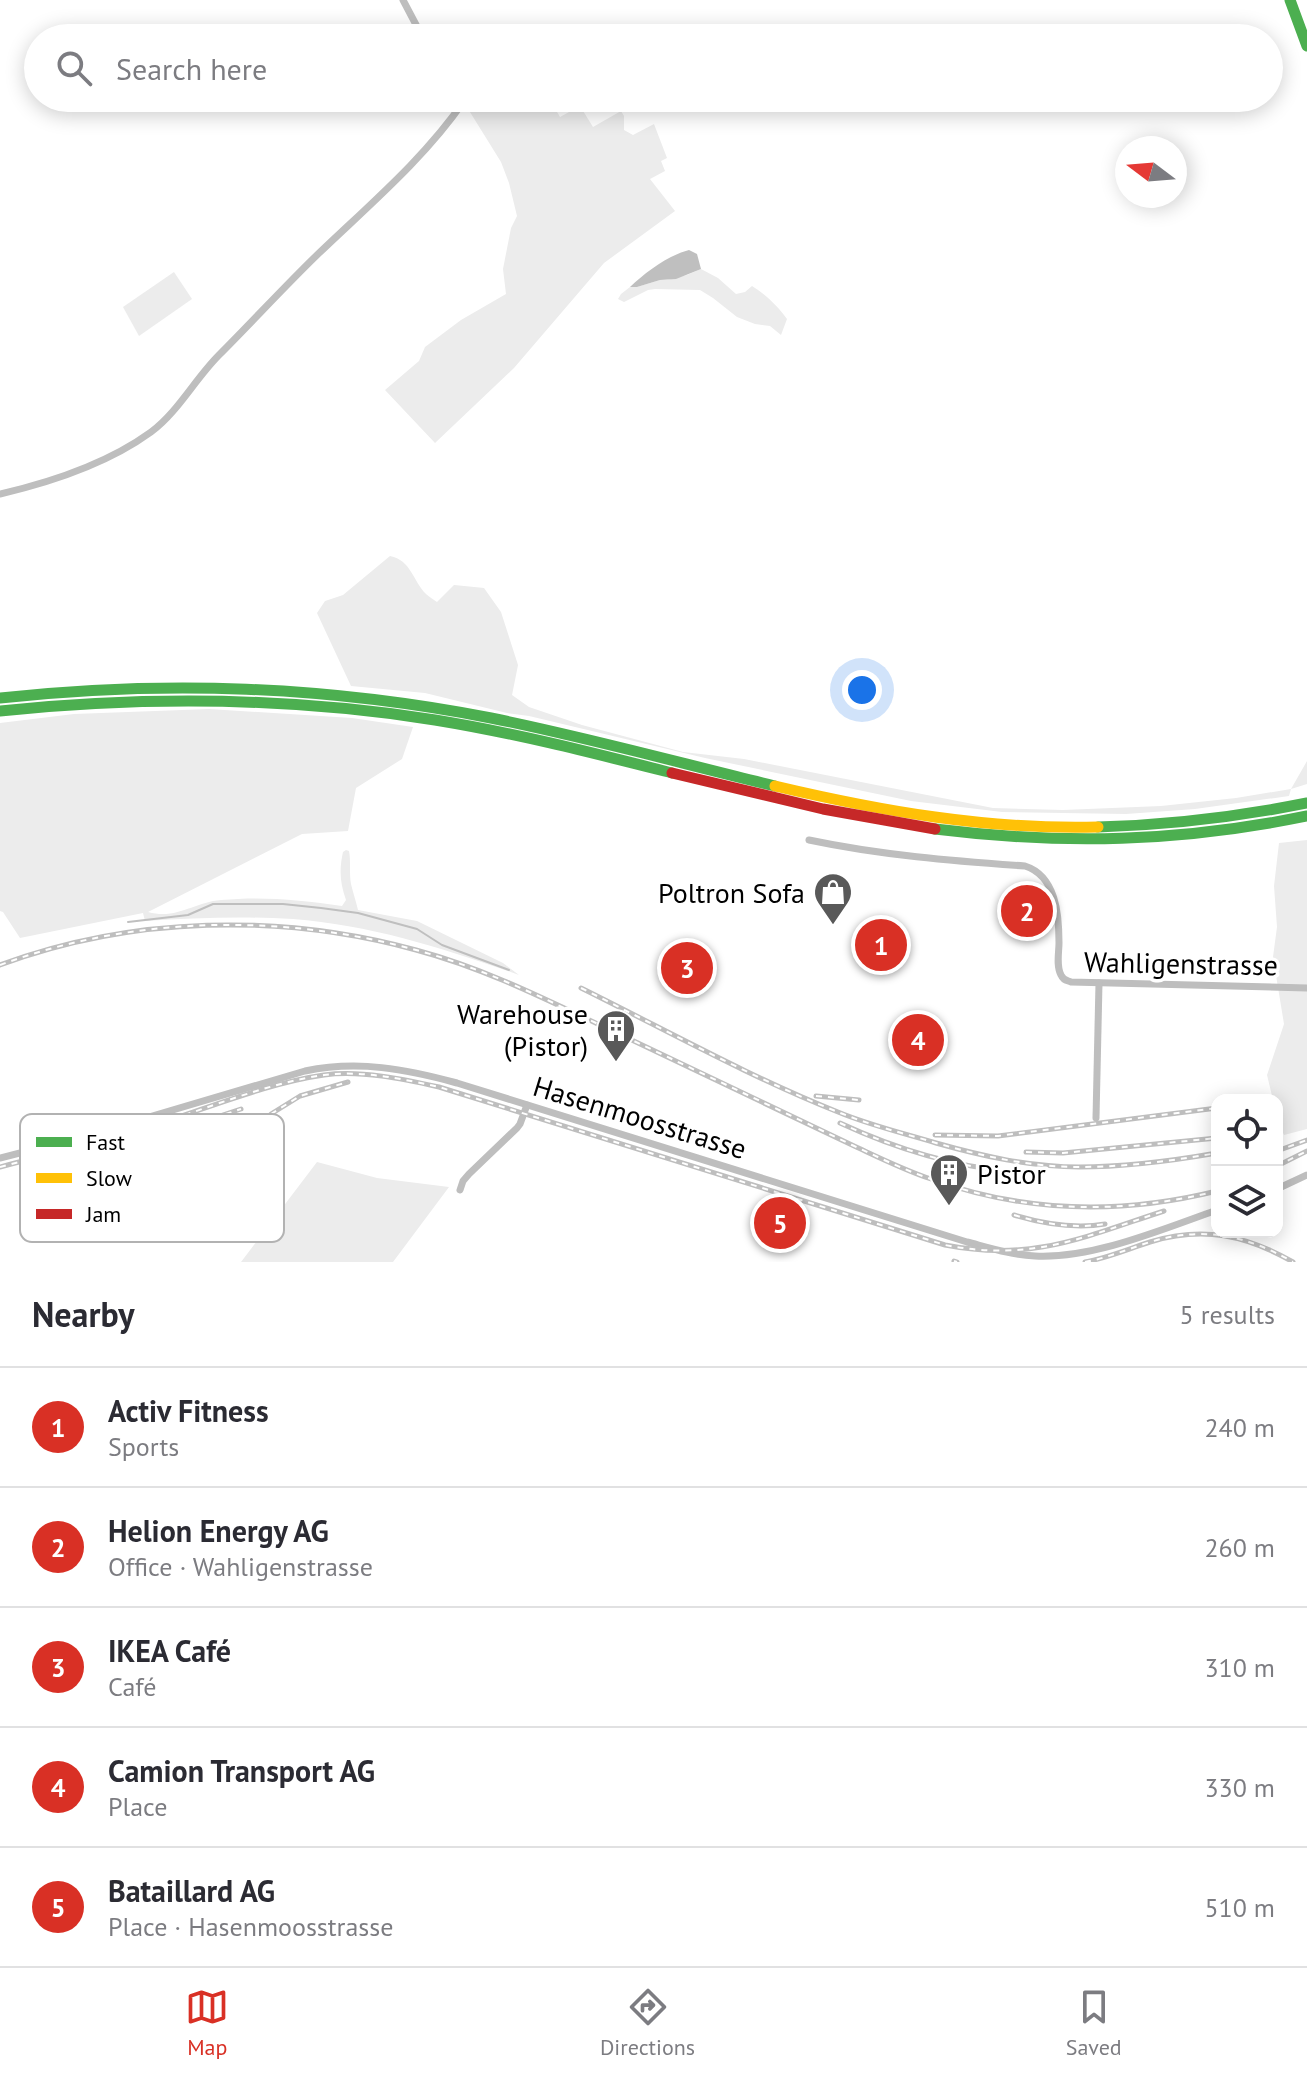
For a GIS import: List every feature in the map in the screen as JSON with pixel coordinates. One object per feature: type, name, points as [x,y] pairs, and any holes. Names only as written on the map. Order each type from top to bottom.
[{"type":"main road","points":[[1290,0],[1307,46]]},
{"type":"main road","points":[[0,698],[148,687],[211,687],[342,695],[494,718],[866,806],[992,824],[1068,827],[1143,825],[1215,820],[1307,803]]},
{"type":"main road","points":[[0,711],[92,702],[213,698],[343,707],[496,731],[867,818],[988,835],[1078,840],[1140,838],[1239,829],[1307,816]]},
{"type":"street","points":[[403,0],[416,24]]},
{"type":"street","points":[[0,494],[95,463],[153,430],[217,356],[381,194],[448,125],[457,112]]},
{"type":"street","name":"Wahligenstrasse","points":[[809,840],[942,860],[1025,866],[1036,871],[1045,878],[1051,890],[1058,927],[1060,974],[1071,982],[1307,988]]},
{"type":"street","points":[[1096,1118],[1099,983]]},
{"type":"street","name":"Hasenmoosstrasse","points":[[161,1114],[322,1067],[378,1066],[406,1069],[967,1242],[1015,1254],[1045,1256],[1082,1252],[1211,1212]]},
{"type":"street","points":[[460,1190],[469,1174],[517,1128],[527,1105]]},
{"type":"street","name":"Hasenmoosstrasse","points":[[0,1158],[20,1153]]},
{"type":"street","points":[[1283,1186],[1307,1175]]},
{"type":"shaded area","points":[[470,112],[557,112],[560,117],[569,112],[584,112],[593,127],[622,112],[624,130],[633,135],[654,124],[667,158],[661,161],[665,171],[650,179],[675,211],[604,263],[514,368],[435,443],[385,390],[419,361],[425,347],[461,320],[506,294],[503,269],[511,228],[517,216],[501,162]]},
{"type":"shaded area","points":[[689,250],[697,254],[701,269],[676,279],[630,287],[657,265]]},
{"type":"shaded area","points":[[701,269],[718,278],[736,294],[752,286],[766,297],[787,319],[781,335],[770,326],[737,317],[700,290],[655,289],[624,302],[618,299],[630,287]]},
{"type":"shaded area","points":[[174,272],[192,299],[139,336],[123,307]]},
{"type":"shaded area","points":[[390,556],[403,562],[426,594],[437,602],[454,585],[484,588],[501,612],[518,665],[512,695],[529,707],[582,725],[683,752],[744,759],[993,808],[1063,810],[1161,806],[1291,789],[1289,796],[1195,809],[1126,814],[1002,812],[911,801],[705,758],[425,693],[351,686],[317,613],[325,601],[343,595]]},
{"type":"shaded area","points":[[209,709],[352,718],[413,727],[402,759],[356,788],[348,831],[302,834],[148,912],[168,914],[211,901],[236,899],[282,899],[342,906],[346,900],[341,882],[341,865],[346,850],[349,851],[351,884],[358,910],[417,921],[503,963],[519,975],[408,940],[351,927],[293,919],[145,921],[143,913],[20,938],[0,911],[0,723],[74,714]]},
{"type":"shaded area","points":[[1307,761],[1307,784],[1291,789]]},
{"type":"shaded area","points":[[1307,840],[1307,1129],[1284,1135],[1283,1094],[1272,1094],[1267,1075],[1284,1024],[1273,957],[1277,927],[1274,886],[1279,843]]},
{"type":"shaded area","points":[[317,1162],[377,1178],[449,1187],[393,1262],[241,1262],[256,1242],[284,1242],[284,1205]]},
{"type":"waterway","points":[[128,922],[188,915],[213,904],[283,904],[321,908],[358,913],[417,929],[442,945],[509,970]]},
{"type":"railway","points":[[0,965],[102,937],[207,925],[313,930],[365,938],[416,950],[493,976],[891,1163],[966,1190],[1002,1199],[1073,1207],[1145,1204],[1211,1192]]},
{"type":"railway","points":[[581,988],[805,1098],[862,1121],[953,1148],[1024,1163],[1061,1167],[1114,1166],[1211,1154]]},
{"type":"railway","points":[[187,1114],[302,1079],[367,1074],[439,1087],[945,1245],[1005,1251],[1031,1249],[1082,1238],[1164,1211]]},
{"type":"railway","points":[[271,1114],[300,1096],[348,1082]]},
{"type":"railway","points":[[816,1096],[859,1100]]},
{"type":"railway","points":[[226,1114],[241,1109]]},
{"type":"railway","points":[[935,1135],[998,1136],[1211,1109]]},
{"type":"railway","points":[[840,1123],[924,1155],[1012,1172]]},
{"type":"railway","points":[[1026,1152],[1063,1153],[1211,1139]]},
{"type":"railway","points":[[1283,1149],[1307,1140]]},
{"type":"railway","points":[[1283,1163],[1307,1151]]},
{"type":"railway","points":[[0,1167],[20,1162]]},
{"type":"railway","points":[[1014,1215],[1059,1225],[1105,1224]]},
{"type":"railway","points":[[1085,1262],[1169,1237],[1206,1234],[1258,1245],[1293,1262]]},
{"type":"traffic: fast","points":[[1290,0],[1307,46]]},
{"type":"traffic: fast","points":[[0,698],[62,692],[185,688],[246,689],[368,699],[527,725],[775,786]]},
{"type":"traffic: fast","points":[[0,711],[109,703],[218,701],[381,712],[465,725],[672,773]]},
{"type":"traffic: fast","points":[[1098,827],[1203,820],[1307,803]]},
{"type":"traffic: fast","points":[[935,829],[1030,837],[1122,838],[1213,831],[1307,816]]},
{"type":"traffic: slow","points":[[775,786],[935,817],[1016,825],[1098,827]]},
{"type":"traffic: jam","points":[[672,773],[823,809],[935,829]]},
{"type":"place","name":"Helion Energy AG","points":[[1027,911]]},
{"type":"place","name":"Poltron Sofa","points":[[833,926]]},
{"type":"place","name":"Activ Fitness","points":[[881,945]]},
{"type":"place","name":"IKEA Café","points":[[687,968]]},
{"type":"place","name":"Camion Transport AG","points":[[918,1040]]},
{"type":"place","name":"Warehouse (Pistor)","points":[[616,1063]]},
{"type":"place","name":"Pistor","points":[[949,1207]]},
{"type":"place","name":"Bataillard AG","points":[[780,1223]]}]
